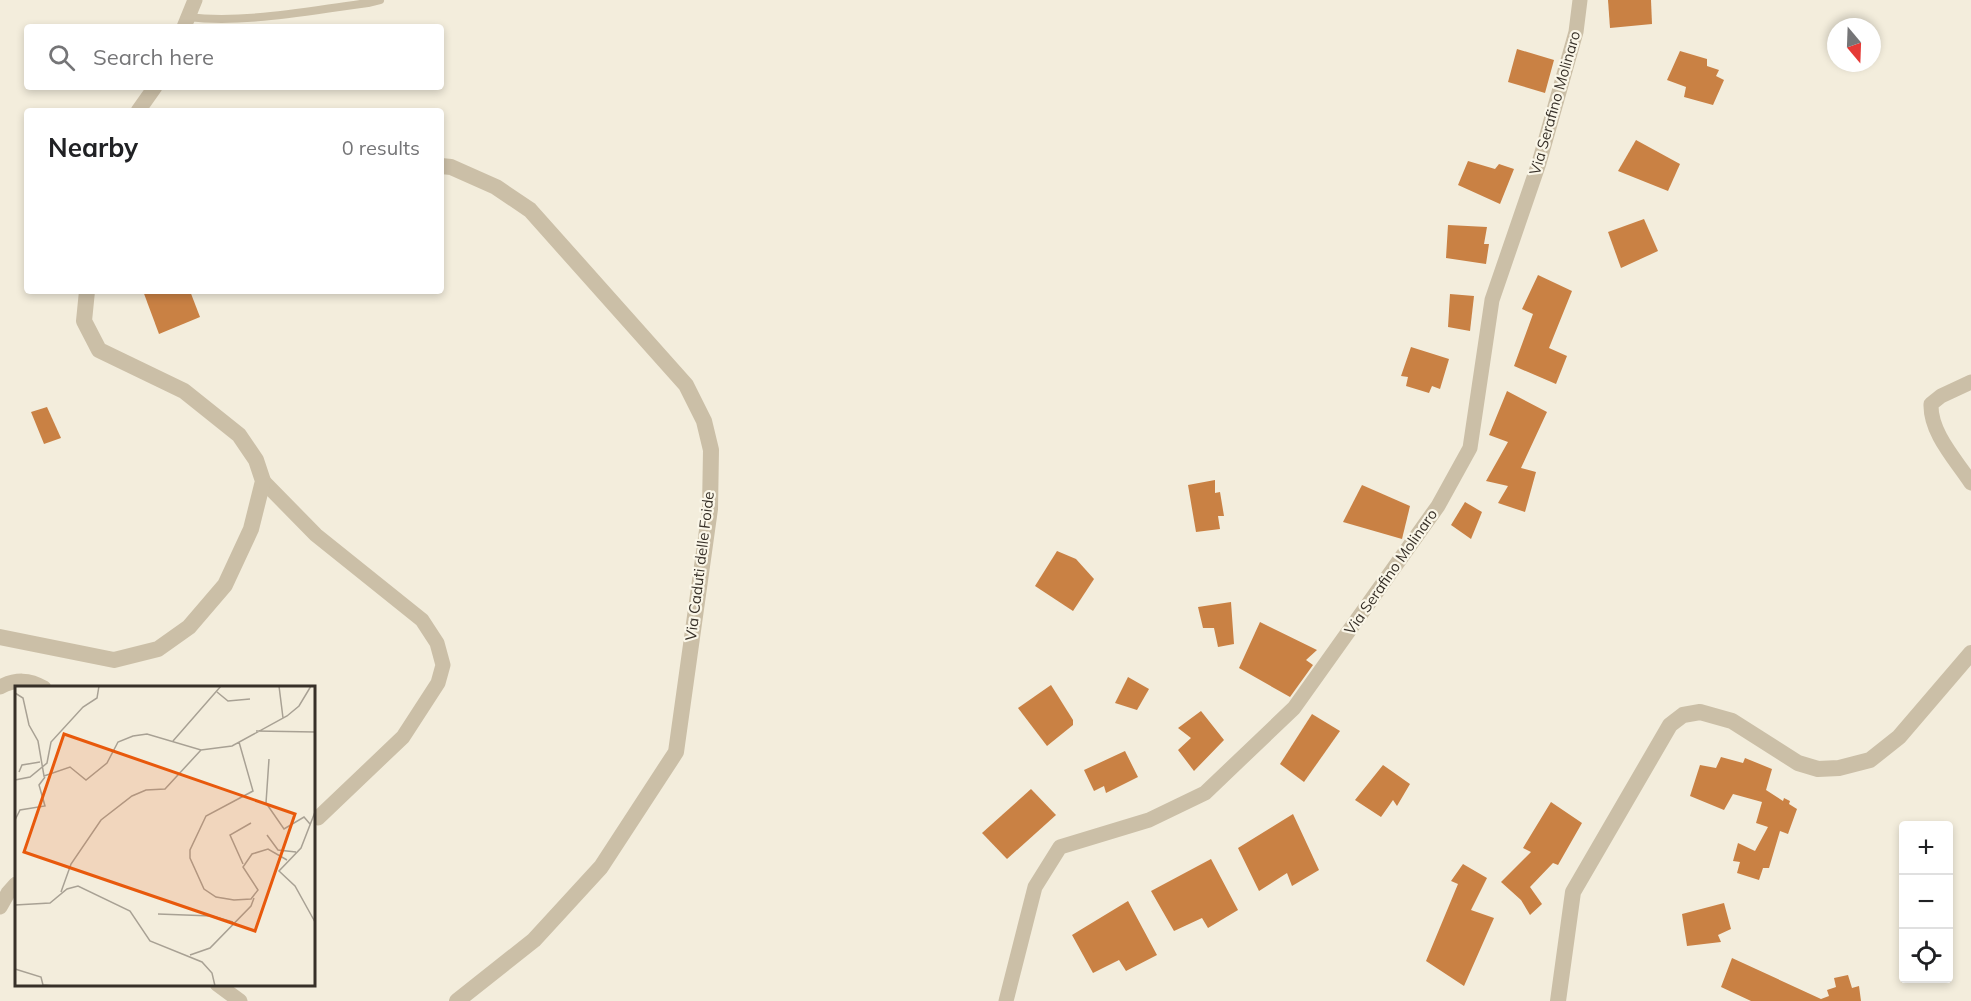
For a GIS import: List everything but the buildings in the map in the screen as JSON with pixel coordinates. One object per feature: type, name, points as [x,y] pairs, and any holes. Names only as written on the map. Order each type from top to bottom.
[{"type":"street","points":[[186,22],[195,0]]},
{"type":"street","name":"Via Serafino Molinaro","points":[[1006,1001],[1035,887],[1060,847],[1149,820],[1205,793],[1294,708],[1438,506],[1470,448],[1492,300],[1539,163],[1576,32],[1580,0]]},
{"type":"street","points":[[140,108],[153,90]]},
{"type":"street","name":"Via Caduti delle Foide","points":[[444,166],[452,167],[496,187],[530,210],[686,385],[704,421],[711,450],[710,509],[676,752],[601,867],[534,940],[456,1001]]},
{"type":"street","points":[[87,294],[84,321],[99,350],[184,391],[239,435],[255,460],[263,481],[316,535],[422,620],[437,643],[443,665],[438,683],[403,737],[318,818]]},
{"type":"street","points":[[1971,382],[1941,396],[1931,404],[1930,415],[1938,433],[1971,483]]},
{"type":"street","points":[[0,637],[114,660],[158,649],[189,627],[225,585],[251,529],[263,481]]},
{"type":"street","points":[[1558,1001],[1573,892],[1670,725],[1683,715],[1700,712],[1732,721],[1798,763],[1818,770],[1839,768],[1870,760],[1899,737],[1971,653]]},
{"type":"street","points":[[0,687],[20,680],[42,686]]},
{"type":"street","points":[[0,907],[15,885]]},
{"type":"street","points":[[220,986],[240,1001]]},
{"type":"lane","points":[[186,22],[242,18],[380,0]]}]
